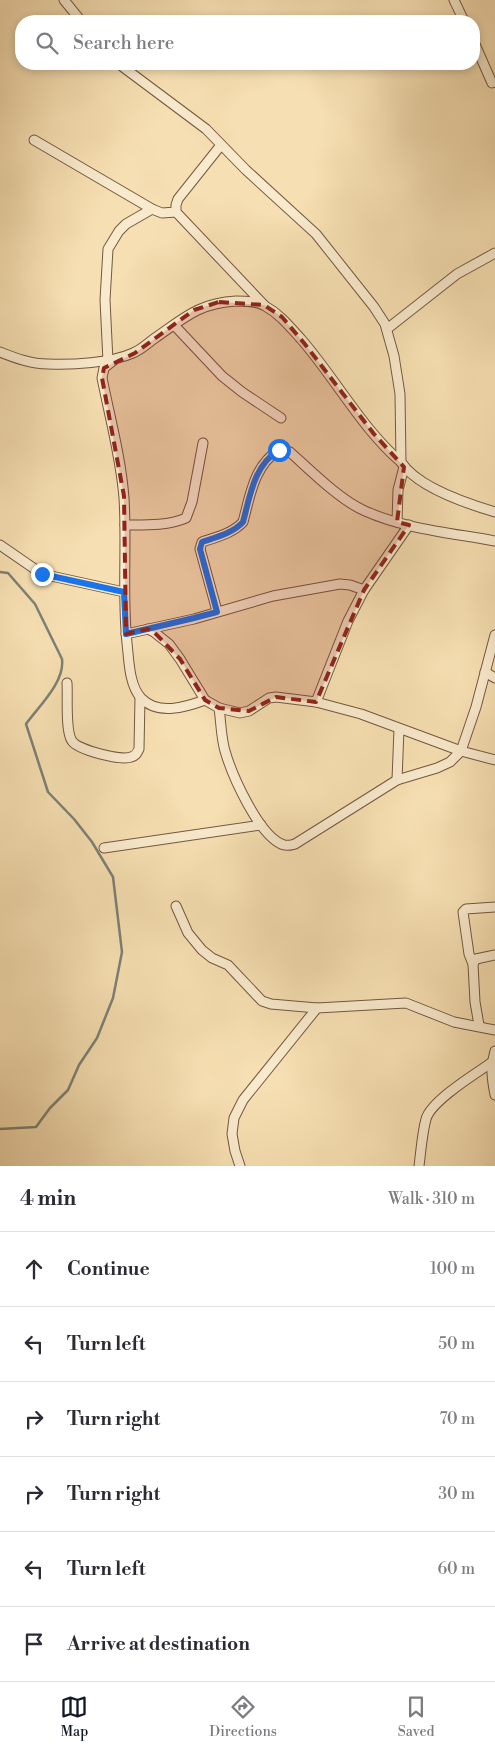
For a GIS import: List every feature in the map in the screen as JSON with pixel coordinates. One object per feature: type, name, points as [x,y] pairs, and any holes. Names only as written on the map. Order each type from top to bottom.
[{"type":"street","points":[[64,0],[76,15]]},
{"type":"street","points":[[454,0],[461,15]]},
{"type":"street","points":[[480,56],[492,83]]},
{"type":"street","points":[[127,70],[206,128],[246,170],[316,234],[374,307],[387,329],[394,356],[400,394],[403,465],[398,490],[397,522]]},
{"type":"street","points":[[34,140],[152,209],[162,213],[176,212]]},
{"type":"street","points":[[221,145],[178,199],[176,212],[264,305],[282,317],[327,369],[390,453],[425,483],[467,504],[495,512]]},
{"type":"street","points":[[68,683],[69,730],[72,741],[80,748],[99,753],[129,758],[136,755],[139,749],[140,698],[130,667],[126,634],[124,496],[102,378],[104,368],[110,361],[104,300],[108,249],[119,231],[126,224],[152,209]]},
{"type":"street","points":[[387,329],[457,274],[494,255]]},
{"type":"street","points":[[0,352],[19,359],[47,364],[110,361],[135,353],[194,310],[219,302],[249,301],[264,305]]},
{"type":"street","points":[[174,325],[222,376],[281,418]]},
{"type":"street","points":[[125,525],[156,524],[179,521],[186,518],[192,502],[203,442]]},
{"type":"street","points":[[217,612],[200,549],[202,542],[231,532],[243,522],[255,476],[274,453],[279,450],[290,452],[342,497],[363,511],[409,525],[495,540]]},
{"type":"street","points":[[316,702],[348,621],[364,590],[409,525]]},
{"type":"street","points":[[0,545],[42,574],[124,592]]},
{"type":"street","points":[[126,634],[194,618],[273,596],[340,584],[364,590]]},
{"type":"street","points":[[148,629],[169,644],[206,700],[219,708],[240,713],[249,711],[269,698],[276,697],[316,702],[361,714],[399,729],[495,760]]},
{"type":"street","points":[[219,708],[225,750],[244,797],[261,825],[275,841],[286,846],[295,844],[397,780],[437,768],[450,762],[461,750],[476,707],[495,636]]},
{"type":"street","points":[[485,672],[495,678]]},
{"type":"street","points":[[140,698],[151,706],[164,709],[191,705],[206,700]]},
{"type":"street","points":[[397,780],[399,729]]},
{"type":"street","points":[[104,848],[261,825]]},
{"type":"street","points":[[176,906],[188,933],[202,950],[212,958],[228,965],[262,1001],[271,1004],[317,1008],[406,1003],[454,1022],[495,1030]]},
{"type":"street","points":[[479,1026],[475,1002],[473,964],[469,954],[463,912],[466,910],[495,908]]},
{"type":"street","points":[[473,964],[476,959],[495,955]]},
{"type":"street","points":[[240,1166],[232,1134],[234,1118],[243,1100],[317,1008]]},
{"type":"street","points":[[495,1051],[491,1063],[495,1095]]},
{"type":"street","points":[[419,1166],[426,1118],[432,1107],[491,1063]]},
{"type":"highlighted area","points":[[219,302],[264,305],[282,317],[374,434],[401,462],[404,467],[397,522],[409,525],[364,590],[316,702],[276,697],[249,711],[219,708],[205,700],[180,659],[154,632],[148,629],[126,634],[124,496],[102,378],[104,368],[135,353],[194,310]]},
{"type":"waterway","points":[[0,572],[8,573],[35,604],[62,659],[62,668],[55,685],[26,724],[48,792],[74,819],[92,842],[113,877],[122,952],[113,998],[97,1038],[79,1065],[68,1090],[50,1108],[36,1127],[0,1129]]},
{"type":"route","points":[[42,574],[124,592],[126,634],[217,612],[200,549],[202,542],[231,532],[243,522],[255,476],[274,453],[279,450]]}]
